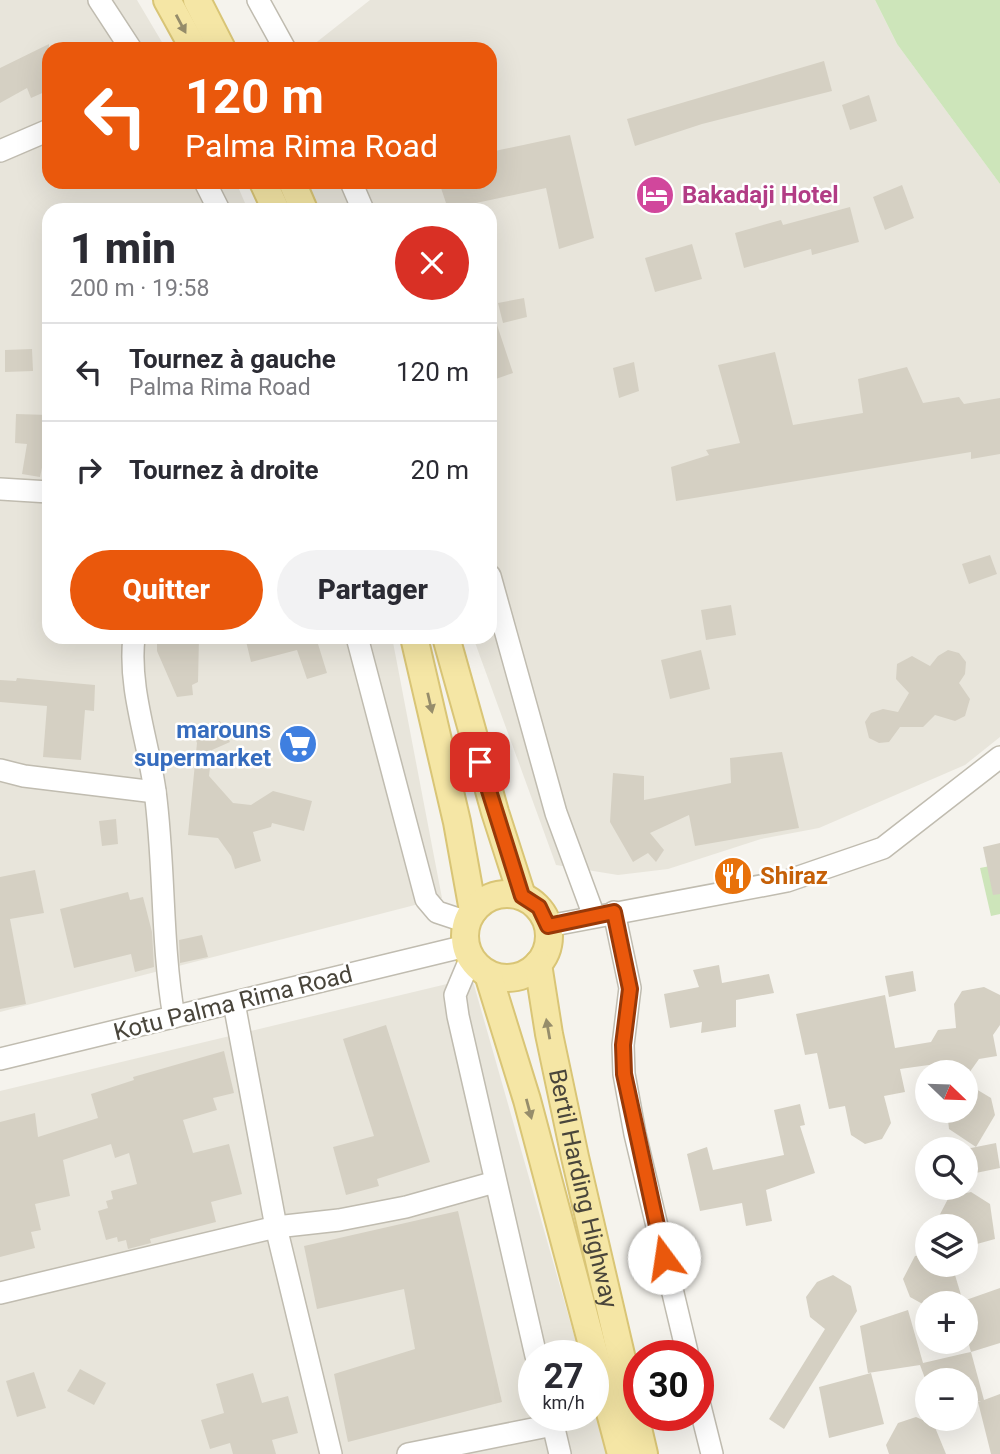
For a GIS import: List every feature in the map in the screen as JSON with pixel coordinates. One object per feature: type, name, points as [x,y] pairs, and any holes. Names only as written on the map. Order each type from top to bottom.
[{"type":"main road","points":[[167,0],[190,42]]},
{"type":"main road","points":[[197,0],[218,42]]},
{"type":"main road","name":"Bertil Harding Highway","points":[[416,644],[457,822],[473,942],[527,1100],[621,1454]]},
{"type":"main road","points":[[448,644],[487,787],[522,896]]},
{"type":"main road","points":[[538,964],[531,971],[512,978],[473,942],[491,896],[512,893],[522,896],[539,907],[548,926]]},
{"type":"main road","name":"Bertil Harding Highway","points":[[548,926],[548,946],[538,964],[549,1034],[644,1454]]},
{"type":"street","points":[[99,0],[126,42]]},
{"type":"street","points":[[258,0],[281,42]]},
{"type":"street","points":[[0,151],[42,133]]},
{"type":"street","points":[[0,489],[42,492]]},
{"type":"street","points":[[497,601],[556,813],[604,914],[630,989],[623,1045],[624,1074],[635,1134],[684,1340]]},
{"type":"street","points":[[133,644],[131,662],[155,792],[169,984],[174,1017]]},
{"type":"street","points":[[359,644],[426,899],[437,912],[473,942],[455,995],[532,1340]]},
{"type":"street","points":[[548,926],[786,881],[883,848],[1000,757]]},
{"type":"street","points":[[0,770],[24,776],[155,792]]},
{"type":"street","name":"Kotu Palma Rima Road","points":[[0,1059],[473,942]]},
{"type":"street","points":[[234,1003],[276,1227],[331,1454]]},
{"type":"street","points":[[0,1293],[276,1227],[339,1220],[406,1207],[495,1182]]},
{"type":"street","points":[[408,1454],[518,1429]]},
{"type":"street","points":[[554,1431],[560,1454]]},
{"type":"street","points":[[706,1431],[712,1454]]},
{"type":"shaded area","points":[[0,0],[137,0],[162,42],[42,42],[42,189],[239,189],[245,203],[42,203],[42,644],[393,644],[442,898],[0,1012]]},
{"type":"shaded area","points":[[370,0],[875,0],[897,44],[1000,184],[1000,737],[965,765],[819,828],[761,839],[668,869],[618,875],[556,865],[476,644],[497,644],[497,203],[301,203],[295,189],[497,189],[497,42],[317,42]]},
{"type":"shaded area","points":[[472,978],[575,1340],[518,1340],[518,1431],[601,1431],[608,1454],[0,1454],[0,1091]]},
{"type":"green space","points":[[875,0],[1000,0],[1000,184],[897,44]]},
{"type":"green space","points":[[1000,864],[1000,914],[991,916],[980,868]]},
{"type":"building","points":[[42,47],[42,93],[31,98],[27,88],[0,103],[0,68]]},
{"type":"building","points":[[824,61],[832,91],[702,124],[635,146],[627,119]]},
{"type":"building","points":[[869,95],[877,121],[850,130],[842,105]]},
{"type":"building","points":[[570,135],[594,238],[559,249],[546,188],[476,203],[446,203],[441,189],[497,189],[497,151]]},
{"type":"building","points":[[902,185],[914,218],[885,230],[873,197]]},
{"type":"building","points":[[850,207],[859,242],[812,255],[811,249],[744,268],[735,233],[781,220],[783,225]]},
{"type":"building","points":[[692,244],[702,279],[655,292],[645,258]]},
{"type":"building","points":[[524,298],[527,317],[503,323],[498,303]]},
{"type":"building","points":[[497,325],[513,373],[497,379]]},
{"type":"building","points":[[32,349],[33,371],[5,372],[5,350]]},
{"type":"building","points":[[775,352],[793,425],[863,413],[858,379],[907,367],[923,403],[959,397],[964,404],[1000,398],[1000,454],[971,459],[971,452],[676,501],[671,467],[709,455],[706,450],[740,443],[718,365]]},
{"type":"building","points":[[634,362],[639,391],[619,398],[613,368]]},
{"type":"building","points":[[16,414],[42,415],[40,477],[22,474],[27,444],[15,443]]},
{"type":"building","points":[[990,555],[997,574],[969,584],[962,564]]},
{"type":"building","points":[[731,605],[736,635],[706,640],[701,610]]},
{"type":"building","points":[[157,644],[199,644],[198,682],[192,685],[193,695],[177,697],[157,651]]},
{"type":"building","points":[[247,644],[318,644],[327,673],[307,679],[297,650],[251,662]]},
{"type":"building","points":[[701,650],[710,689],[670,699],[661,660]]},
{"type":"building","points":[[948,650],[959,653],[966,662],[965,674],[959,683],[970,699],[965,716],[955,721],[935,715],[923,727],[900,727],[889,742],[879,743],[869,738],[865,722],[871,713],[883,709],[898,712],[909,693],[896,679],[897,664],[912,656],[930,666],[938,656]]},
{"type":"building","points":[[17,678],[95,685],[94,711],[85,710],[81,760],[43,757],[47,706],[0,702],[0,680],[16,681]]},
{"type":"building","points":[[220,721],[230,742],[212,750],[209,776],[233,803],[251,805],[273,791],[312,801],[304,831],[272,823],[271,827],[253,832],[261,861],[235,869],[231,856],[218,838],[188,835],[197,743],[193,733]]},
{"type":"building","points":[[782,752],[799,828],[695,846],[689,815],[650,833],[664,850],[656,862],[648,853],[633,862],[610,822],[613,773],[644,776],[644,800],[731,783],[730,758]]},
{"type":"building","points":[[116,819],[118,844],[102,846],[99,821]]},
{"type":"building","points":[[1000,843],[1000,894],[993,895],[983,847]]},
{"type":"building","points":[[35,870],[44,913],[10,919],[26,1004],[0,1009],[0,877]]},
{"type":"building","points":[[128,892],[130,900],[143,897],[152,932],[154,967],[135,972],[131,954],[74,968],[60,909]]},
{"type":"building","points":[[202,935],[208,957],[180,963],[179,940]]},
{"type":"building","points":[[719,965],[722,983],[769,974],[774,993],[736,1000],[736,1027],[701,1033],[702,1022],[670,1028],[664,994],[699,987],[693,970]]},
{"type":"building","points":[[913,971],[916,991],[889,997],[885,976]]},
{"type":"building","points":[[984,987],[1000,995],[1000,1025],[993,1035],[997,1056],[978,1060],[915,1060],[915,1067],[900,1069],[905,1092],[884,1096],[891,1123],[882,1139],[865,1144],[851,1135],[845,1106],[829,1109],[817,1053],[805,1055],[796,1014],[885,995],[895,1048],[931,1042],[938,1030],[956,1028],[954,1004],[962,991]]},
{"type":"building","points":[[386,1025],[430,1162],[377,1179],[379,1186],[346,1195],[333,1147],[374,1136],[343,1039]]},
{"type":"building","points":[[224,1051],[234,1093],[213,1098],[217,1110],[183,1120],[193,1153],[229,1144],[242,1194],[211,1202],[216,1222],[150,1239],[151,1243],[128,1249],[126,1240],[118,1242],[117,1237],[106,1240],[98,1211],[108,1208],[106,1201],[113,1199],[111,1191],[137,1184],[129,1153],[115,1158],[111,1144],[63,1160],[70,1196],[35,1204],[41,1230],[31,1232],[35,1248],[0,1257],[0,1122],[35,1113],[38,1137],[98,1118],[91,1094],[134,1080],[133,1077]]},
{"type":"building","points":[[978,1090],[991,1098],[995,1115],[978,1144],[978,1137],[961,1137],[949,1129],[948,1124],[978,1124]]},
{"type":"building","points":[[800,1104],[805,1125],[800,1126],[815,1173],[766,1190],[772,1221],[746,1226],[742,1203],[700,1211],[687,1154],[707,1147],[713,1170],[784,1155],[774,1110]]},
{"type":"building","points":[[996,1143],[1000,1168],[978,1173],[978,1147]]},
{"type":"building","points":[[978,1196],[990,1204],[995,1239],[978,1244],[978,1214],[940,1214],[947,1200],[978,1200]]},
{"type":"building","points":[[458,1211],[502,1402],[348,1442],[334,1374],[415,1349],[404,1289],[317,1309],[304,1246]]},
{"type":"building","points":[[915,1256],[915,1277],[956,1277],[960,1291],[915,1291],[915,1300],[910,1297],[903,1279]]},
{"type":"building","points":[[833,1275],[851,1286],[857,1311],[784,1429],[769,1419],[825,1329],[810,1317],[806,1297],[817,1282]]},
{"type":"building","points":[[1000,1288],[1000,1343],[978,1350],[978,1296]]},
{"type":"building","points":[[908,1310],[915,1335],[915,1354],[920,1354],[923,1363],[972,1354],[975,1368],[921,1368],[920,1365],[868,1373],[860,1326]]},
{"type":"building","points":[[80,1369],[106,1383],[94,1405],[67,1391]]},
{"type":"building","points":[[34,1372],[46,1408],[17,1417],[6,1381]]},
{"type":"building","points":[[253,1373],[262,1403],[288,1396],[298,1433],[272,1440],[276,1454],[233,1454],[230,1443],[210,1449],[201,1420],[224,1413],[216,1384]]},
{"type":"building","points":[[871,1373],[884,1424],[829,1438],[819,1387]]},
{"type":"building","points":[[978,1378],[984,1400],[1000,1394],[1000,1454],[991,1454],[978,1402],[981,1401],[978,1402]]},
{"type":"building","points":[[915,1417],[915,1431],[936,1431],[946,1454],[889,1454],[886,1445],[898,1423]]},
{"type":"place","name":"Bakadaji Hotel","points":[[655,195]]},
{"type":"place","name":"marouns supermarket","points":[[298,744]]},
{"type":"place","name":"Shiraz","points":[[733,876]]},
{"type":"route","points":[[480,762],[522,896],[539,907],[548,926],[614,912],[630,989],[623,1045],[624,1074],[664,1258]]}]
